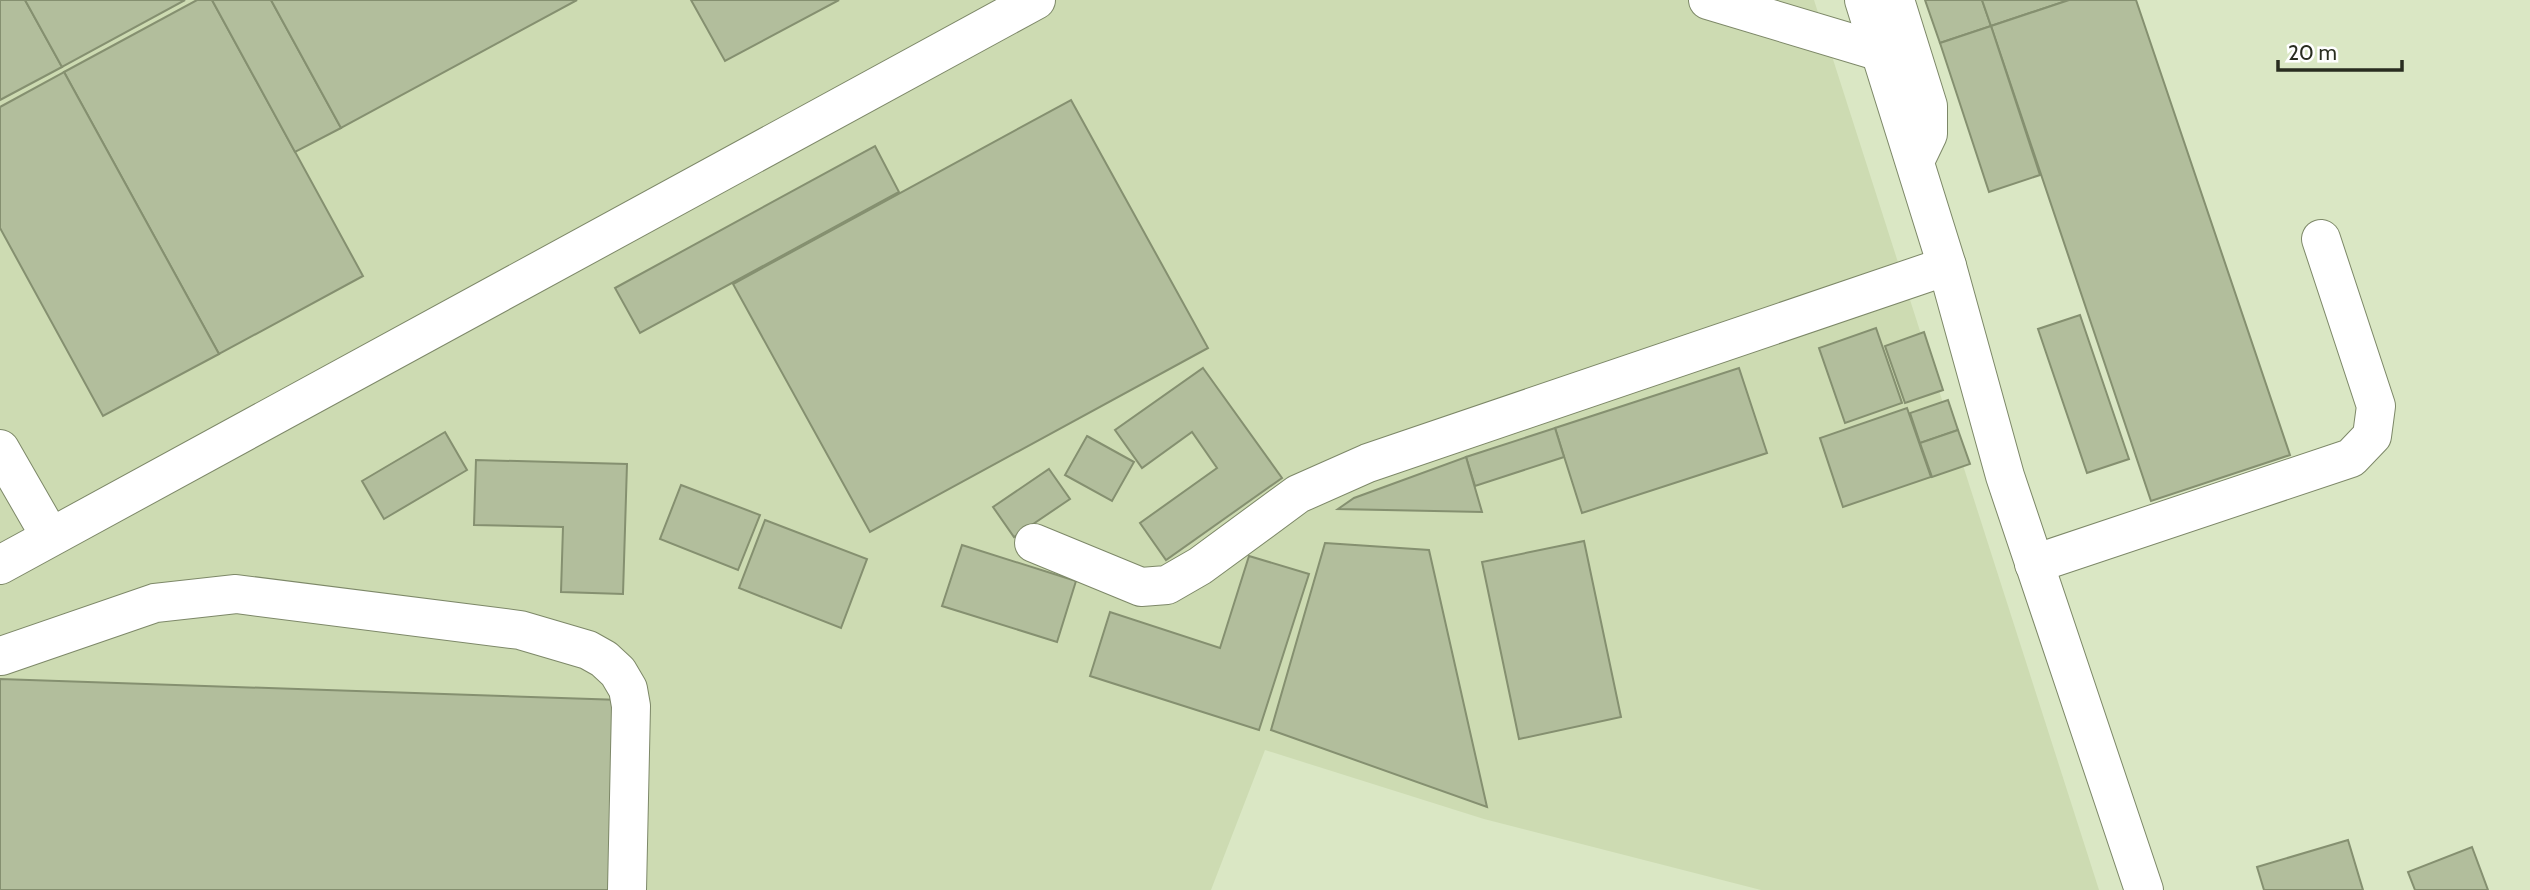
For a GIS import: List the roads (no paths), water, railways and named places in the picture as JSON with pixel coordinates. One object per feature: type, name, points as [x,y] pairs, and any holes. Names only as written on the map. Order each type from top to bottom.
[{"type":"lane","points":[[0,565],[1037,0]]},
{"type":"lane","points":[[1708,0],[1881,52]]},
{"type":"lane","points":[[1864,0],[1947,265],[2002,463],[2144,890]]},
{"type":"lane","points":[[1895,0],[1928,106],[1928,134],[1915,161]]},
{"type":"lane","points":[[2034,564],[2351,458],[2372,436],[2376,406],[2321,239]]},
{"type":"lane","points":[[1034,543],[1141,587],[1167,586],[1200,566],[1298,494],[1368,463],[1947,265]]},
{"type":"lane","points":[[0,449],[50,536]]},
{"type":"lane","points":[[1,656],[155,603],[236,594],[520,630],[588,650],[604,659],[618,672],[628,689],[631,706],[627,890]]}]
